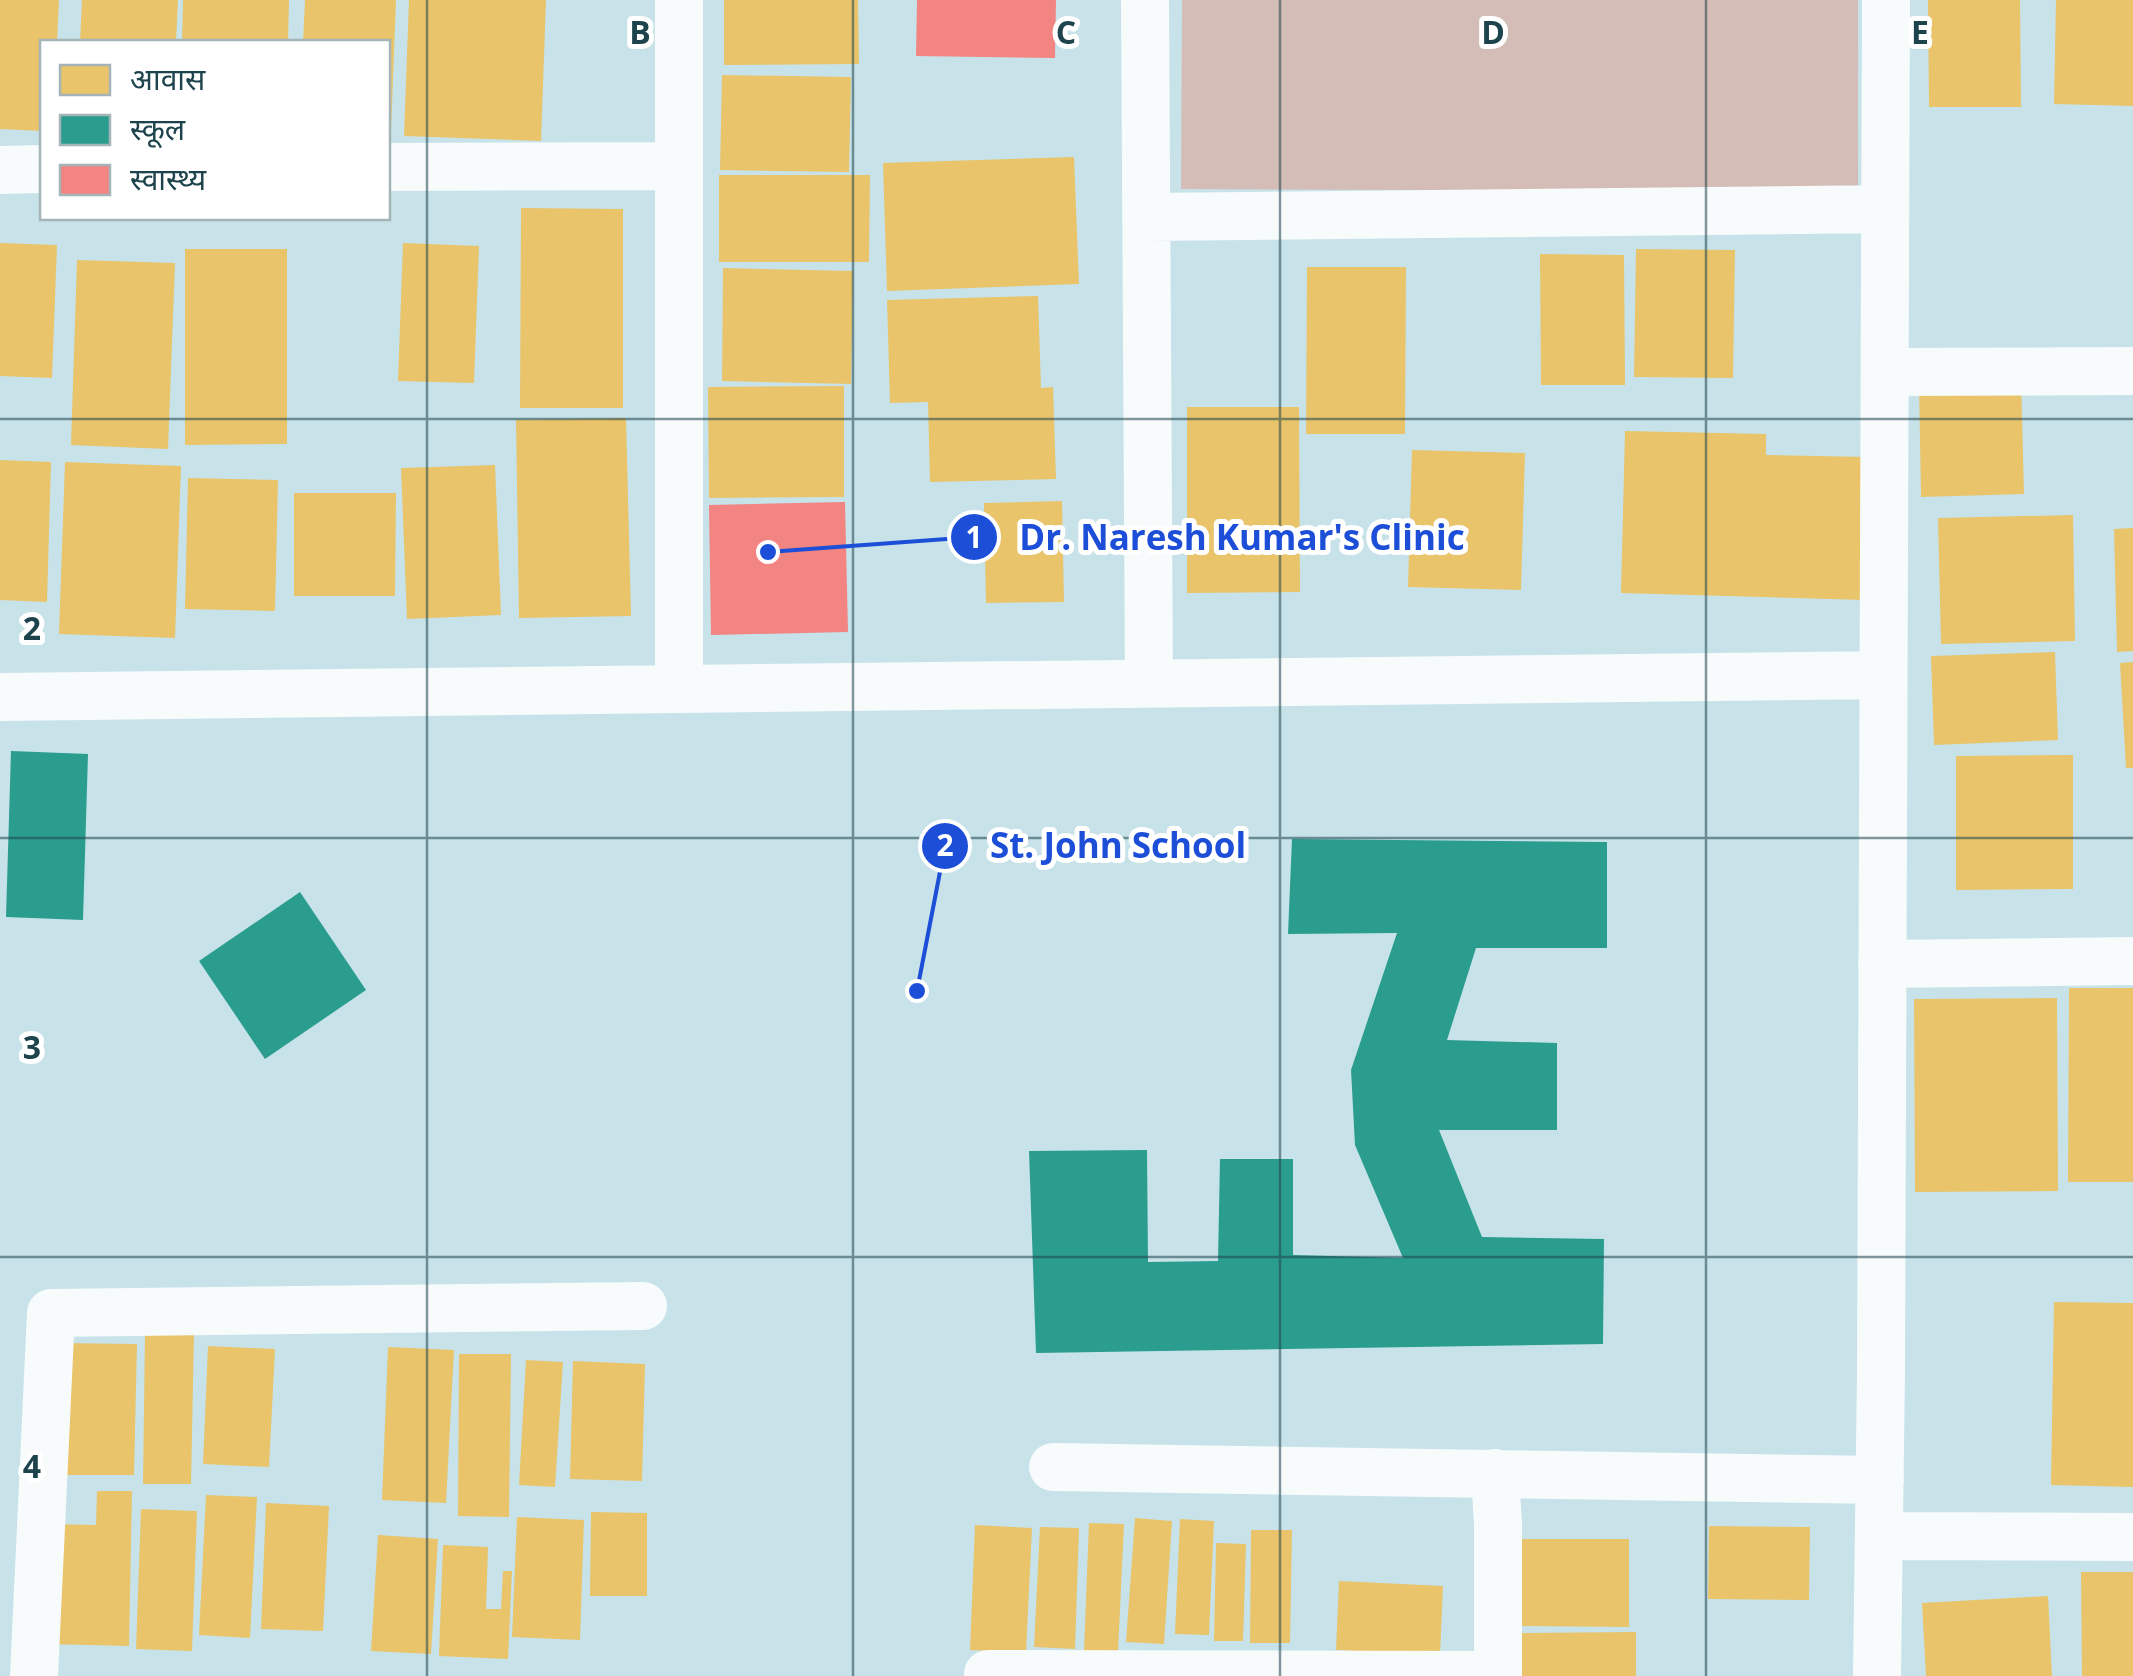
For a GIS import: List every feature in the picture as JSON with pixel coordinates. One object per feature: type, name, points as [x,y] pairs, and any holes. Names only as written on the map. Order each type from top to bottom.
[{"type":"street","points":[[678,0],[680,689]]},
{"type":"street","points":[[1145,0],[1148,684]]},
{"type":"street","points":[[1878,1676],[1886,0]]},
{"type":"street","points":[[390,168],[678,166]]},
{"type":"street","points":[[0,170],[40,169]]},
{"type":"street","points":[[1146,217],[1885,209]]},
{"type":"street","points":[[1885,372],[2133,371]]},
{"type":"street","points":[[0,697],[1884,675]]},
{"type":"street","points":[[1882,964],[2133,961]]},
{"type":"street","points":[[34,1676],[50,1313],[644,1306]]},
{"type":"street","points":[[1052,1467],[1880,1480]]},
{"type":"street","points":[[988,1674],[1498,1675],[1494,1473]]},
{"type":"street","points":[[1879,1536],[2133,1537]]},
{"type":"shaded area","points":[[1182,0],[1858,0],[1858,192],[1181,189]]},
{"type":"building: आवास","points":[[0,0],[59,0],[57,40],[40,40],[40,131],[0,129]]},
{"type":"building: आवास","points":[[82,0],[178,0],[176,40],[80,40]]},
{"type":"building: आवास","points":[[183,0],[289,0],[288,40],[182,40]]},
{"type":"building: आवास","points":[[305,0],[396,0],[391,132],[390,40],[303,40]]},
{"type":"building: आवास","points":[[409,0],[546,0],[541,141],[404,136]]},
{"type":"building: आवास","points":[[724,0],[858,0],[859,64],[724,65]]},
{"type":"building: आवास","points":[[1928,0],[2020,0],[2021,107],[1929,107]]},
{"type":"building: आवास","points":[[2056,0],[2133,0],[2133,106],[2054,104]]},
{"type":"building: आवास","points":[[722,75],[851,77],[849,172],[720,170]]},
{"type":"building: आवास","points":[[1074,157],[1079,284],[887,291],[883,163]]},
{"type":"building: आवास","points":[[719,175],[870,175],[869,262],[719,262]]},
{"type":"building: आवास","points":[[521,208],[623,209],[623,408],[520,408]]},
{"type":"building: आवास","points":[[0,243],[57,245],[52,378],[0,376]]},
{"type":"building: आवास","points":[[403,243],[479,246],[474,383],[398,381]]},
{"type":"building: आवास","points":[[185,249],[287,249],[287,444],[185,445]]},
{"type":"building: आवास","points":[[1636,249],[1735,250],[1733,378],[1634,377]]},
{"type":"building: आवास","points":[[1540,254],[1624,255],[1625,385],[1541,385]]},
{"type":"building: आवास","points":[[77,260],[175,263],[168,449],[71,445]]},
{"type":"building: आवास","points":[[1307,267],[1406,267],[1405,434],[1306,434]]},
{"type":"building: आवास","points":[[723,268],[853,271],[851,384],[722,381]]},
{"type":"building: आवास","points":[[1038,296],[1041,388],[1053,387],[1056,479],[930,482],[928,402],[890,403],[887,300]]},
{"type":"building: आवास","points":[[2021,379],[2024,494],[1921,497],[1919,382]]},
{"type":"building: आवास","points":[[844,386],[844,497],[709,498],[708,387]]},
{"type":"building: आवास","points":[[1187,407],[1299,407],[1300,592],[1187,593]]},
{"type":"building: आवास","points":[[626,418],[631,616],[519,618],[516,420]]},
{"type":"building: आवास","points":[[1625,431],[1766,434],[1766,455],[1868,457],[1864,600],[1621,593]]},
{"type":"building: आवास","points":[[1412,450],[1525,453],[1521,590],[1408,587]]},
{"type":"building: आवास","points":[[0,460],[51,462],[47,602],[0,600]]},
{"type":"building: आवास","points":[[65,462],[181,466],[175,638],[59,634]]},
{"type":"building: आवास","points":[[495,465],[501,615],[407,619],[401,468]]},
{"type":"building: आवास","points":[[188,478],[278,480],[275,611],[185,609]]},
{"type":"building: आवास","points":[[294,493],[396,493],[395,596],[294,596]]},
{"type":"building: आवास","points":[[1062,501],[1064,602],[986,603],[984,503]]},
{"type":"building: आवास","points":[[2073,515],[2075,641],[1941,644],[1938,518]]},
{"type":"building: आवास","points":[[2133,528],[2133,651],[2117,652],[2114,529]]},
{"type":"building: आवास","points":[[2055,652],[2058,740],[1934,745],[1931,656]]},
{"type":"building: आवास","points":[[2133,662],[2133,768],[2126,768],[2120,663]]},
{"type":"building: आवास","points":[[2073,755],[2073,889],[1956,890],[1956,756]]},
{"type":"building: आवास","points":[[2069,988],[2133,988],[2133,1182],[2068,1182]]},
{"type":"building: आवास","points":[[2057,998],[2058,1191],[1915,1192],[1914,999]]},
{"type":"building: आवास","points":[[2054,1302],[2133,1303],[2133,1487],[2051,1485]]},
{"type":"building: आवास","points":[[145,1332],[194,1332],[191,1484],[143,1484]]},
{"type":"building: आवास","points":[[54,1343],[137,1344],[134,1475],[51,1475]]},
{"type":"building: आवास","points":[[208,1346],[275,1349],[269,1467],[203,1464]]},
{"type":"building: आवास","points":[[388,1347],[454,1350],[446,1503],[382,1500]]},
{"type":"building: आवास","points":[[459,1354],[511,1354],[509,1517],[458,1516]]},
{"type":"building: आवास","points":[[526,1360],[563,1362],[555,1487],[519,1485]]},
{"type":"building: आवास","points":[[573,1361],[645,1364],[642,1481],[570,1479]]},
{"type":"building: आवास","points":[[97,1491],[132,1491],[129,1646],[46,1644],[49,1524],[96,1525]]},
{"type":"building: आवास","points":[[206,1495],[257,1497],[250,1638],[199,1635]]},
{"type":"building: आवास","points":[[266,1503],[329,1506],[323,1631],[261,1629]]},
{"type":"building: आवास","points":[[141,1509],[197,1511],[192,1651],[136,1649]]},
{"type":"building: आवास","points":[[591,1512],[647,1513],[647,1596],[590,1596]]},
{"type":"building: आवास","points":[[517,1517],[584,1520],[580,1640],[512,1637]]},
{"type":"building: आवास","points":[[1135,1518],[1172,1521],[1164,1644],[1126,1642]]},
{"type":"building: आवास","points":[[1180,1519],[1214,1521],[1209,1635],[1175,1634]]},
{"type":"building: आवास","points":[[1089,1523],[1124,1524],[1118,1652],[1084,1651]]},
{"type":"building: आवास","points":[[975,1525],[1032,1528],[1026,1653],[970,1650]]},
{"type":"building: आवास","points":[[1709,1526],[1810,1527],[1809,1600],[1708,1599]]},
{"type":"building: आवास","points":[[1040,1527],[1079,1528],[1075,1649],[1034,1647]]},
{"type":"building: आवास","points":[[1251,1530],[1292,1530],[1290,1643],[1250,1643]]},
{"type":"building: आवास","points":[[378,1535],[438,1539],[431,1654],[371,1651]]},
{"type":"building: आवास","points":[[1519,1539],[1629,1539],[1629,1627],[1520,1626]]},
{"type":"building: आवास","points":[[1216,1543],[1246,1544],[1243,1641],[1214,1641]]},
{"type":"building: आवास","points":[[443,1545],[488,1547],[486,1609],[501,1609],[503,1571],[512,1571],[508,1659],[439,1656]]},
{"type":"building: आवास","points":[[2081,1572],[2133,1572],[2133,1676],[2082,1676]]},
{"type":"building: आवास","points":[[1339,1581],[1443,1586],[1440,1655],[1336,1650]]},
{"type":"building: आवास","points":[[2048,1596],[2052,1676],[1926,1676],[1922,1603]]},
{"type":"building: आवास","points":[[1636,1632],[1636,1676],[1522,1676],[1521,1633]]},
{"type":"building: स्कूल","points":[[11,751],[88,754],[83,920],[6,917]]},
{"type":"building: स्कूल","points":[[1292,839],[1607,842],[1607,948],[1476,948],[1447,1040],[1557,1043],[1557,1130],[1439,1130],[1482,1237],[1604,1239],[1603,1344],[1036,1353],[1029,1151],[1147,1150],[1148,1262],[1218,1261],[1220,1159],[1293,1159],[1293,1255],[1403,1258],[1355,1145],[1351,1070],[1397,933],[1288,934]]},
{"type":"building: स्कूल","points":[[300,892],[366,990],[265,1059],[199,961]]},
{"type":"building: स्वास्थ्य","points":[[917,0],[1056,0],[1055,58],[916,56]]},
{"type":"building: स्वास्थ्य","points":[[845,502],[848,632],[711,635],[709,505]]},
{"type":"place","name":"Dr. Naresh Kumar's Clinic","points":[[768,552]]},
{"type":"place","name":"St. John School","points":[[917,991]]}]
